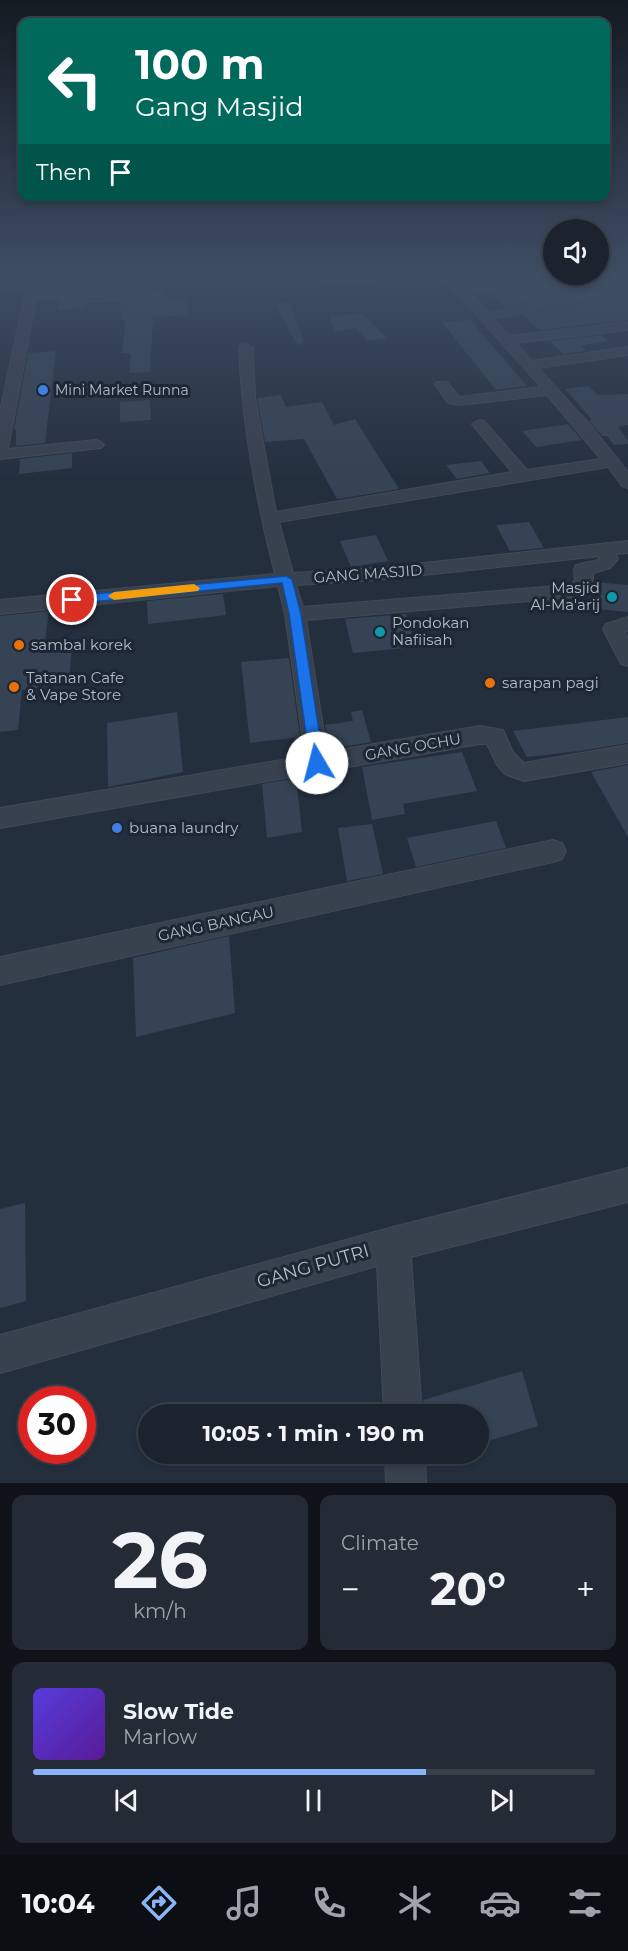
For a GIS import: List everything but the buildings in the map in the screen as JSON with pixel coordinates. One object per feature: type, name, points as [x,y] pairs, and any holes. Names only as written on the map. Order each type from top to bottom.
[{"type":"street","points":[[0,449],[22,340]]},
{"type":"street","points":[[506,340],[586,429],[628,483]]},
{"type":"street","points":[[246,348],[248,398],[270,518],[295,614],[317,763]]},
{"type":"street","points":[[529,365],[628,351]]},
{"type":"street","points":[[442,385],[453,400],[459,401],[551,390]]},
{"type":"street","points":[[479,424],[523,475]]},
{"type":"street","points":[[0,454],[96,445]]},
{"type":"street","points":[[270,518],[611,462]]},
{"type":"street","name":"GANG MASJID","points":[[0,607],[286,579],[378,574],[628,547]]},
{"type":"street","points":[[295,614],[575,591],[584,580],[583,569],[604,564],[609,560],[604,551]]},
{"type":"street","points":[[628,624],[612,629],[628,659]]},
{"type":"street","name":"GANG OCHU","points":[[0,818],[480,735],[495,736],[510,767],[516,771],[524,772],[628,754]]},
{"type":"street","name":"GANG BANGAU","points":[[0,971],[553,850]]},
{"type":"street","name":"GANG PUTRI","points":[[0,1354],[393,1244],[628,1185]]},
{"type":"street","points":[[393,1244],[402,1404]]},
{"type":"street","points":[[405,1464],[406,1483]]},
{"type":"slow traffic","points":[[114,596],[194,588]]},
{"type":"place","name":"Mini Market Runna","points":[[43,390]]},
{"type":"place","name":"Masjid Al-Ma'arij","points":[[612,597]]},
{"type":"place","name":"Pondokan Nafiisah","points":[[380,632]]},
{"type":"place","name":"sambal korek","points":[[19,645]]},
{"type":"place","name":"sarapan pagi","points":[[490,683]]},
{"type":"place","name":"Tatanan Cafe & Vape Store","points":[[14,687]]},
{"type":"place","name":"buana laundry","points":[[117,828]]},
{"type":"route","points":[[72,600],[286,579],[295,614],[317,763]]}]
